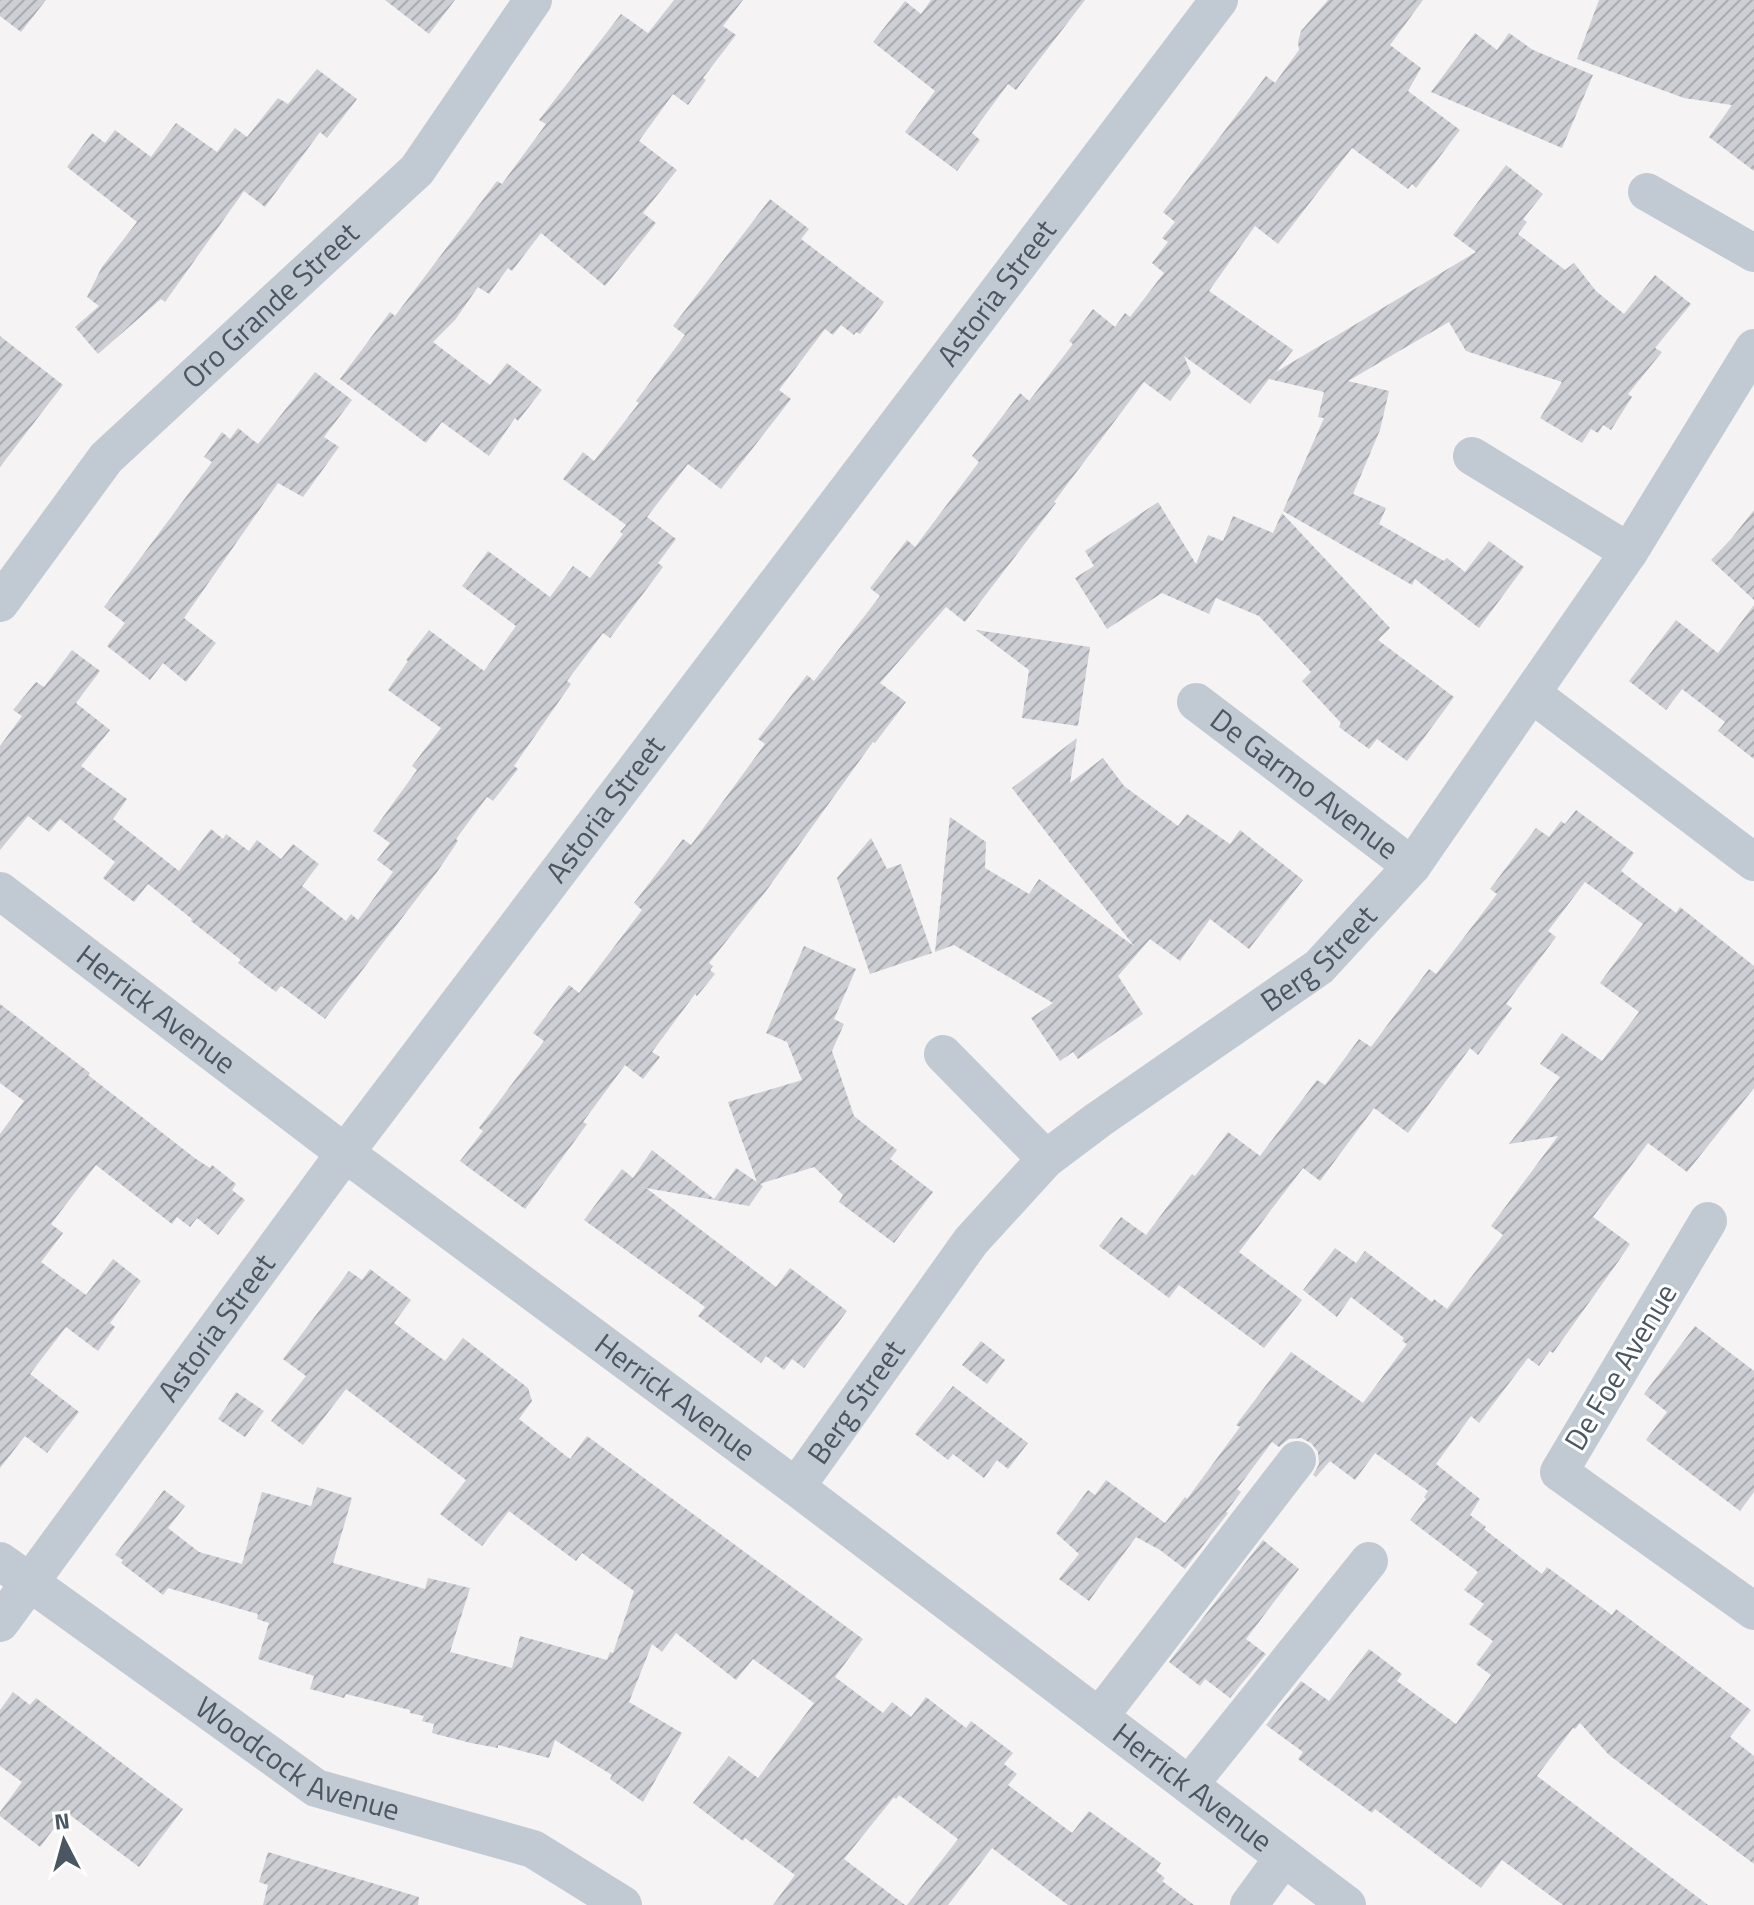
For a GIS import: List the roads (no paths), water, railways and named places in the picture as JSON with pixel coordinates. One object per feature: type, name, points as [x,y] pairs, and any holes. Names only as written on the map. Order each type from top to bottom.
[{"type":"street","name":"Oro Grande Street","points":[[0,603],[106,458],[417,170],[533,0]]},
{"type":"street","name":"Astoria Street","points":[[0,1623],[15,1572],[345,1153],[1219,0]]},
{"type":"street","points":[[1647,192],[1754,253]]},
{"type":"street","name":"Berg Street","points":[[796,1487],[971,1241],[1046,1159],[1319,967],[1412,866],[1629,552],[1754,348]]},
{"type":"street","points":[[1472,456],[1629,552]]},
{"type":"street","points":[[1532,694],[1754,862]]},
{"type":"street","name":"De Garmo Avenue","points":[[1196,702],[1412,866]]},
{"type":"street","name":"Herrick Avenue","points":[[0,891],[345,1153],[796,1487],[1347,1905]]},
{"type":"street","points":[[943,1054],[1046,1159]]},
{"type":"street","name":"De Foe Avenue","points":[[1708,1221],[1559,1472],[1754,1611]]},
{"type":"street","points":[[1099,1717],[1297,1460]]},
{"type":"street","points":[[1189,1785],[1369,1561]]},
{"type":"street","name":"Woodcock Avenue","points":[[15,1572],[316,1788],[533,1849],[623,1905]]},
{"type":"street","points":[[1249,1905],[1284,1857]]}]
